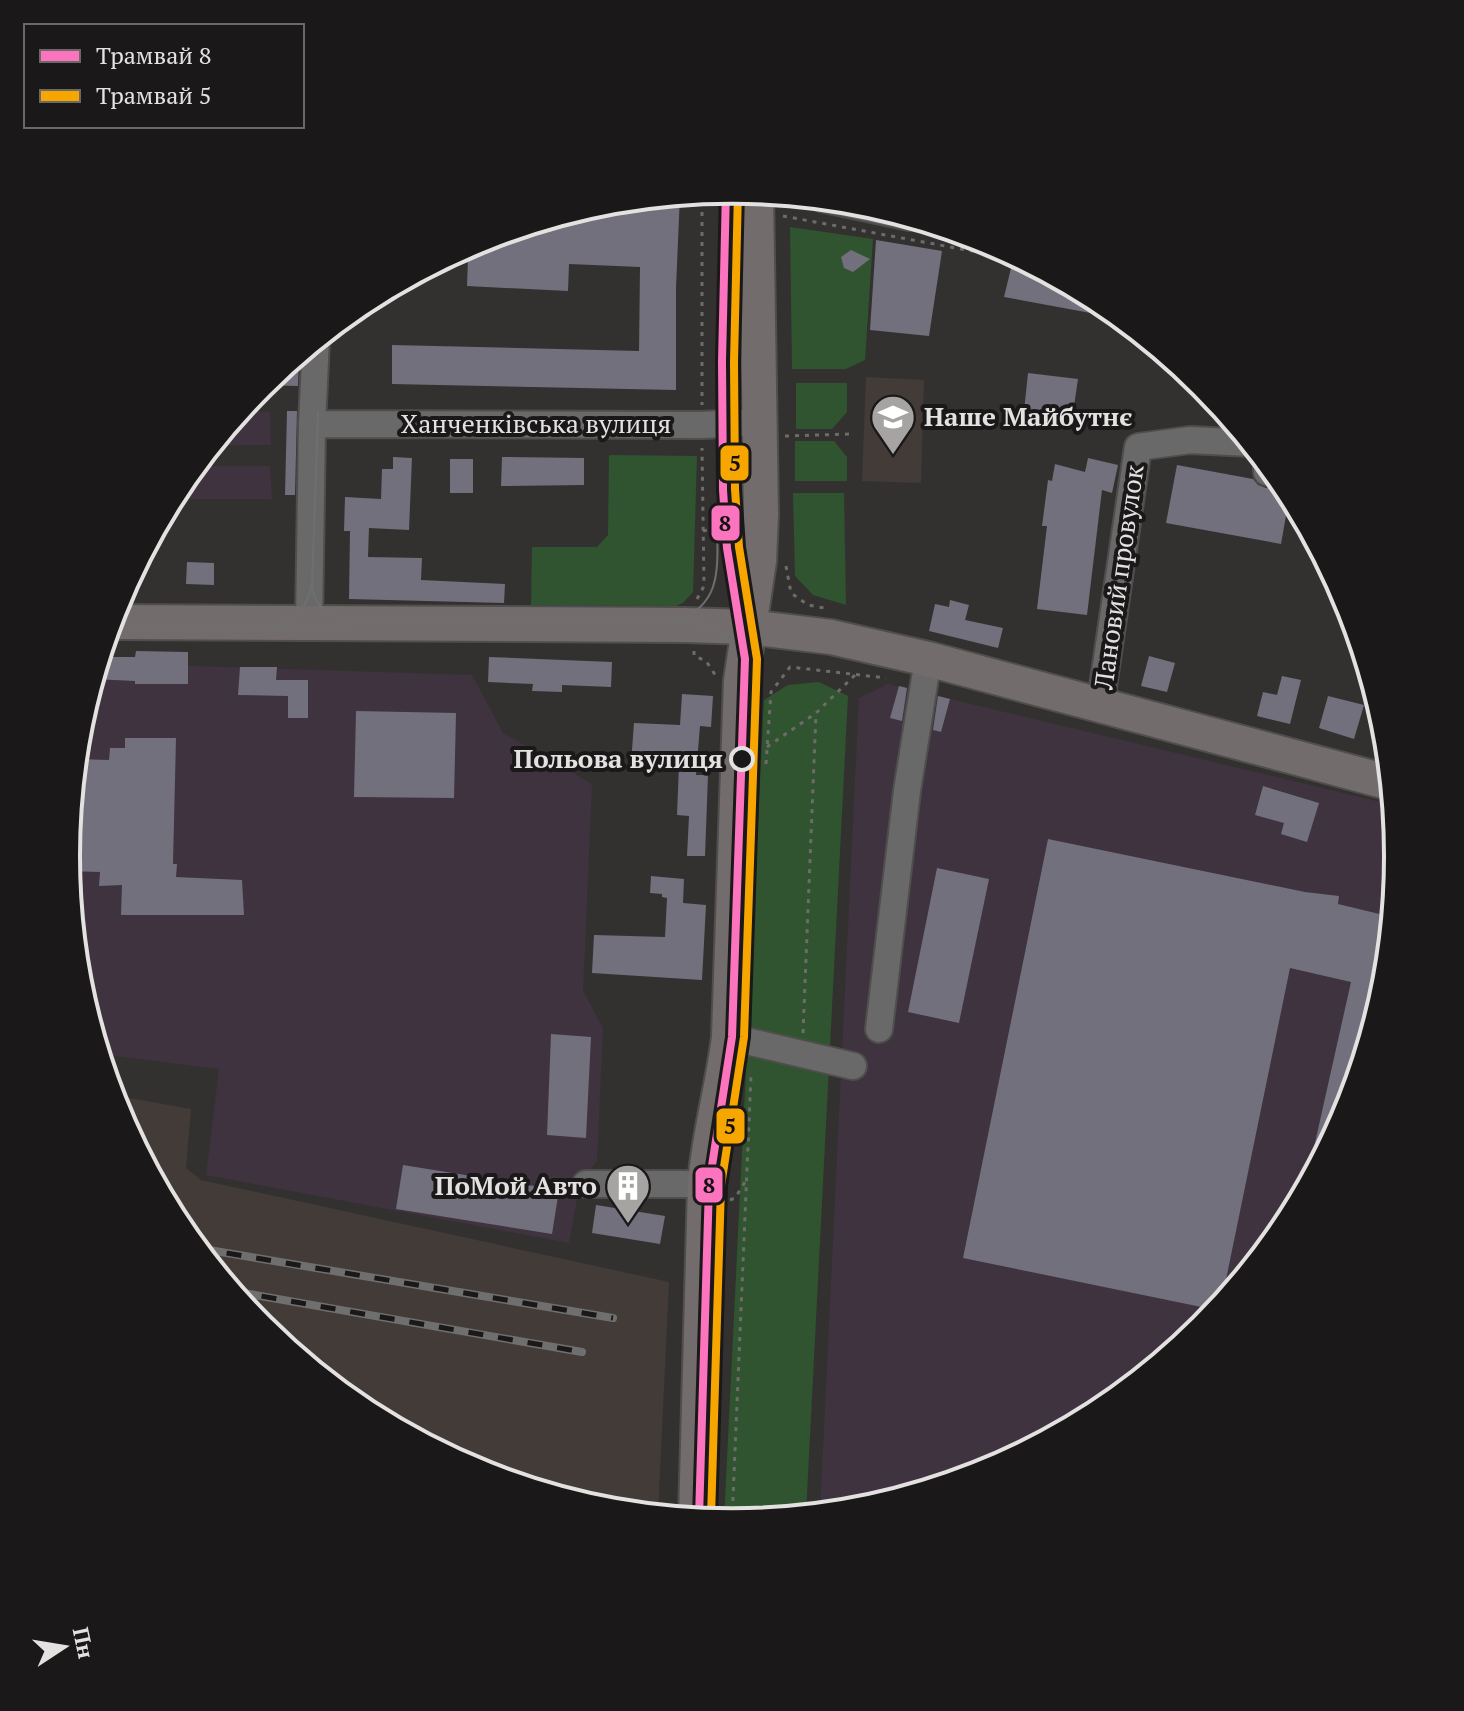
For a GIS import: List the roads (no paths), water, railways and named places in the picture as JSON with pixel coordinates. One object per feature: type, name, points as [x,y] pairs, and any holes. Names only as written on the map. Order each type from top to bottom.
[{"type":"main road","points":[[697,1506],[705,1184],[708,1147],[725,1074],[729,1037],[741,681],[759,561],[772,429],[769,205]]},
{"type":"main road","points":[[124,622],[748,627],[831,637],[928,659],[1379,780]]},
{"type":"street","points":[[309,624],[315,354]]},
{"type":"street","name":"Ханченківська вулиця","points":[[312,424],[702,425],[772,429]]},
{"type":"street","name":"Лановий провулок","points":[[1100,707],[1138,447],[1190,440],[1235,442]]},
{"type":"street","points":[[879,1029],[907,791],[928,659]]},
{"type":"street","points":[[729,1037],[853,1066]]},
{"type":"street","points":[[586,1184],[705,1184]]},
{"type":"tram line","name":"8","points":[[699,1506],[709,1185],[732,1037],[745,659],[727,548],[723,490],[726,204]]},
{"type":"tram line","name":"5","points":[[711,1507],[721,1186],[744,1037],[757,659],[739,547],[735,489],[738,204]]},
{"type":"tram line","points":[[318,412],[312,584],[319,604],[328,613],[348,620],[695,623],[716,631],[731,644],[740,662],[744,683]]},
{"type":"tram line","points":[[677,620],[691,614],[708,597],[716,575],[717,535]]},
{"type":"tram line","points":[[275,627],[300,611],[308,599],[312,584]]},
{"type":"tram line","points":[[122,627],[350,628]]},
{"type":"railway","points":[[214,1251],[613,1318]]},
{"type":"railway","points":[[250,1294],[582,1352]]},
{"type":"place","name":"Наше Майбутнє","points":[[893,456]]},
{"type":"place","name":"Польова вулиця","points":[[742,759]]},
{"type":"place","name":"ПоМой Авто","points":[[628,1225]]}]
